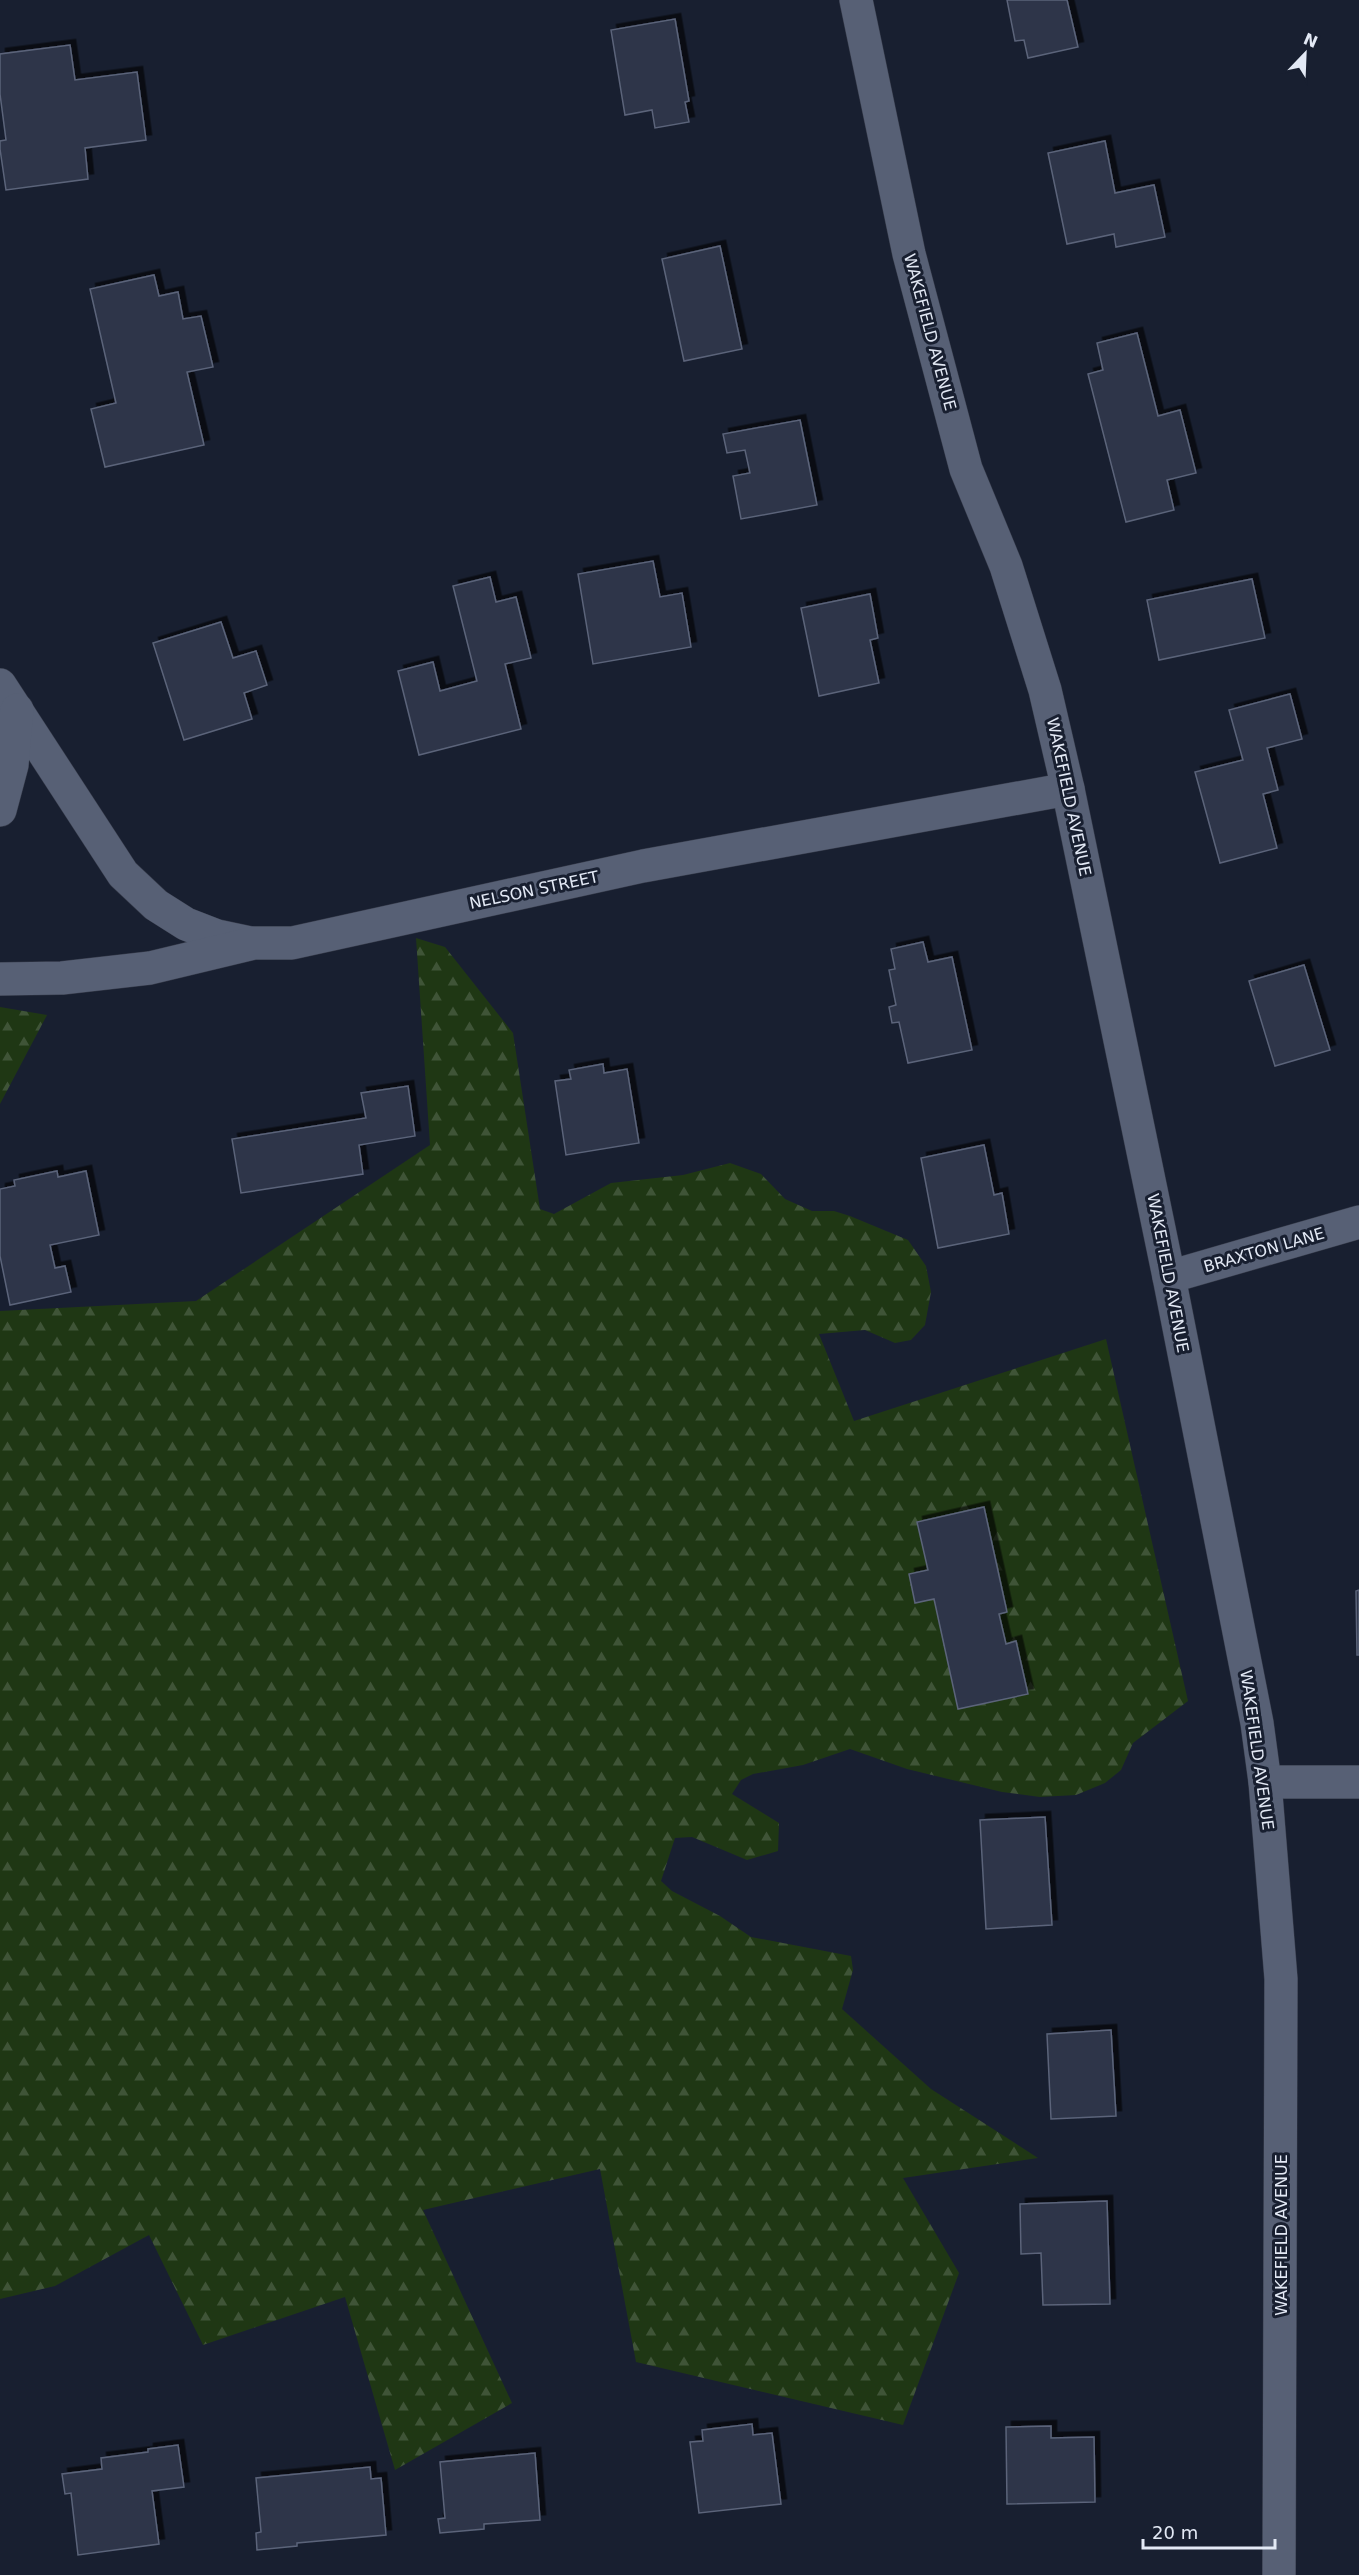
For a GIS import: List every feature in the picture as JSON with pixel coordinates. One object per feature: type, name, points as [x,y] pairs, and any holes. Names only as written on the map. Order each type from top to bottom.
[{"type":"street","name":"WAKEFIELD AVENUE","points":[[856,0],[909,254],[966,469],[1009,577],[1045,690],[1068,789],[1169,1277],[1257,1723],[1265,1782],[1281,1979],[1280,2575]]},
{"type":"street","points":[[0,810],[12,765],[8,698]]},
{"type":"street","points":[[8,698],[123,874],[156,905],[186,924],[217,936],[254,943]]},
{"type":"street","name":"NELSON STREET","points":[[0,979],[62,978],[150,968],[254,943],[292,943],[643,866],[1068,789]]},
{"type":"street","name":"BRAXTON LANE","points":[[1169,1277],[1359,1222]]},
{"type":"street","points":[[1265,1782],[1359,1782]]},
{"type":"green space","points":[[416,938],[445,947],[513,1033],[540,1209],[554,1214],[611,1183],[683,1175],[730,1163],[761,1174],[785,1199],[812,1211],[834,1211],[908,1240],[926,1266],[931,1292],[925,1325],[911,1340],[895,1343],[865,1330],[819,1334],[854,1421],[1106,1339],[1188,1701],[1133,1743],[1121,1770],[1105,1783],[1076,1795],[1040,1797],[1002,1792],[907,1769],[850,1749],[803,1765],[753,1774],[741,1780],[732,1794],[779,1823],[778,1851],[747,1860],[692,1837],[675,1838],[661,1881],[672,1891],[720,1916],[751,1937],[851,1956],[853,1970],[842,2009],[931,2089],[1038,2158],[903,2178],[959,2273],[903,2425],[636,2362],[600,2169],[423,2210],[512,2403],[395,2470],[345,2297],[203,2345],[149,2235],[55,2286],[0,2299],[0,1311],[196,1301],[430,1145]]},
{"type":"green space","points":[[0,1007],[47,1015],[0,1104]]},
{"type":"building","points":[[1007,0],[1067,0],[1078,47],[1028,58],[1024,40],[1015,41]]},
{"type":"building","points":[[675,19],[689,101],[685,102],[689,122],[655,128],[652,110],[625,115],[611,30]]},
{"type":"building","points":[[70,45],[75,80],[137,72],[146,140],[85,148],[88,179],[6,190],[0,149],[0,141],[6,140],[0,94],[0,54]]},
{"type":"building","points":[[1105,141],[1115,193],[1154,185],[1165,237],[1116,247],[1114,234],[1067,244],[1048,153]]},
{"type":"building","points":[[720,246],[742,349],[684,361],[662,259]]},
{"type":"building","points":[[154,275],[159,296],[178,292],[183,319],[201,316],[213,367],[187,372],[204,445],[105,467],[91,409],[116,403],[90,289]]},
{"type":"building","points":[[1137,333],[1158,416],[1180,410],[1196,473],[1167,480],[1174,510],[1126,522],[1088,374],[1103,370],[1097,343]]},
{"type":"building","points":[[800,420],[817,505],[741,519],[733,476],[750,473],[745,450],[727,453],[723,434]]},
{"type":"building","points":[[653,561],[660,597],[682,593],[691,647],[593,664],[578,574]]},
{"type":"building","points":[[490,577],[496,602],[516,597],[531,658],[505,664],[521,729],[419,755],[398,671],[433,662],[440,691],[477,681],[453,586]]},
{"type":"building","points":[[1252,579],[1265,638],[1159,660],[1147,600]]},
{"type":"building","points":[[870,594],[878,638],[870,640],[879,683],[819,696],[801,608]]},
{"type":"building","points":[[221,622],[233,658],[256,651],[267,685],[244,693],[252,719],[184,740],[153,643]]},
{"type":"building","points":[[1290,694],[1302,739],[1267,748],[1278,790],[1263,794],[1277,848],[1220,863],[1195,772],[1243,760],[1229,710]]},
{"type":"building","points":[[923,942],[928,962],[952,957],[972,1050],[908,1063],[899,1022],[892,1023],[889,1007],[896,1005],[889,970],[895,969],[891,949]]},
{"type":"building","points":[[1304,965],[1330,1050],[1275,1066],[1249,981]]},
{"type":"building","points":[[603,1064],[604,1073],[627,1069],[639,1143],[566,1155],[555,1081],[571,1079],[569,1070]]},
{"type":"building","points":[[408,1086],[415,1136],[359,1145],[363,1174],[241,1193],[232,1139],[366,1118],[361,1093]]},
{"type":"building","points":[[984,1145],[994,1195],[1002,1193],[1009,1234],[938,1248],[921,1158]]},
{"type":"building","points":[[57,1171],[58,1177],[86,1171],[99,1235],[50,1245],[55,1268],[65,1266],[71,1292],[10,1305],[0,1256],[0,1189],[15,1186],[14,1180]]},
{"type":"building","points":[[984,1507],[1007,1612],[999,1614],[1006,1644],[1016,1641],[1028,1694],[958,1709],[934,1599],[915,1603],[909,1574],[928,1570],[917,1522]]},
{"type":"building","points":[[1359,1590],[1359,1655],[1357,1655],[1356,1591]]},
{"type":"building","points":[[1045,1817],[1052,1925],[986,1929],[980,1820]]},
{"type":"building","points":[[1111,2030],[1116,2116],[1051,2119],[1047,2034]]},
{"type":"building","points":[[1107,2201],[1110,2304],[1043,2305],[1041,2253],[1021,2254],[1020,2204]]},
{"type":"building","points":[[752,2424],[753,2435],[772,2433],[781,2504],[699,2513],[690,2442],[703,2441],[702,2430]]},
{"type":"building","points":[[1051,2426],[1051,2438],[1094,2437],[1095,2502],[1007,2504],[1006,2427]]},
{"type":"building","points":[[178,2445],[184,2487],[152,2491],[159,2544],[78,2555],[71,2493],[65,2494],[62,2474],[102,2469],[101,2458],[148,2452],[148,2449]]},
{"type":"building","points":[[535,2453],[540,2520],[484,2524],[484,2529],[440,2533],[438,2519],[445,2518],[440,2462]]},
{"type":"building","points":[[370,2467],[371,2479],[381,2478],[386,2535],[297,2543],[297,2546],[257,2550],[256,2533],[261,2532],[256,2478]]}]
